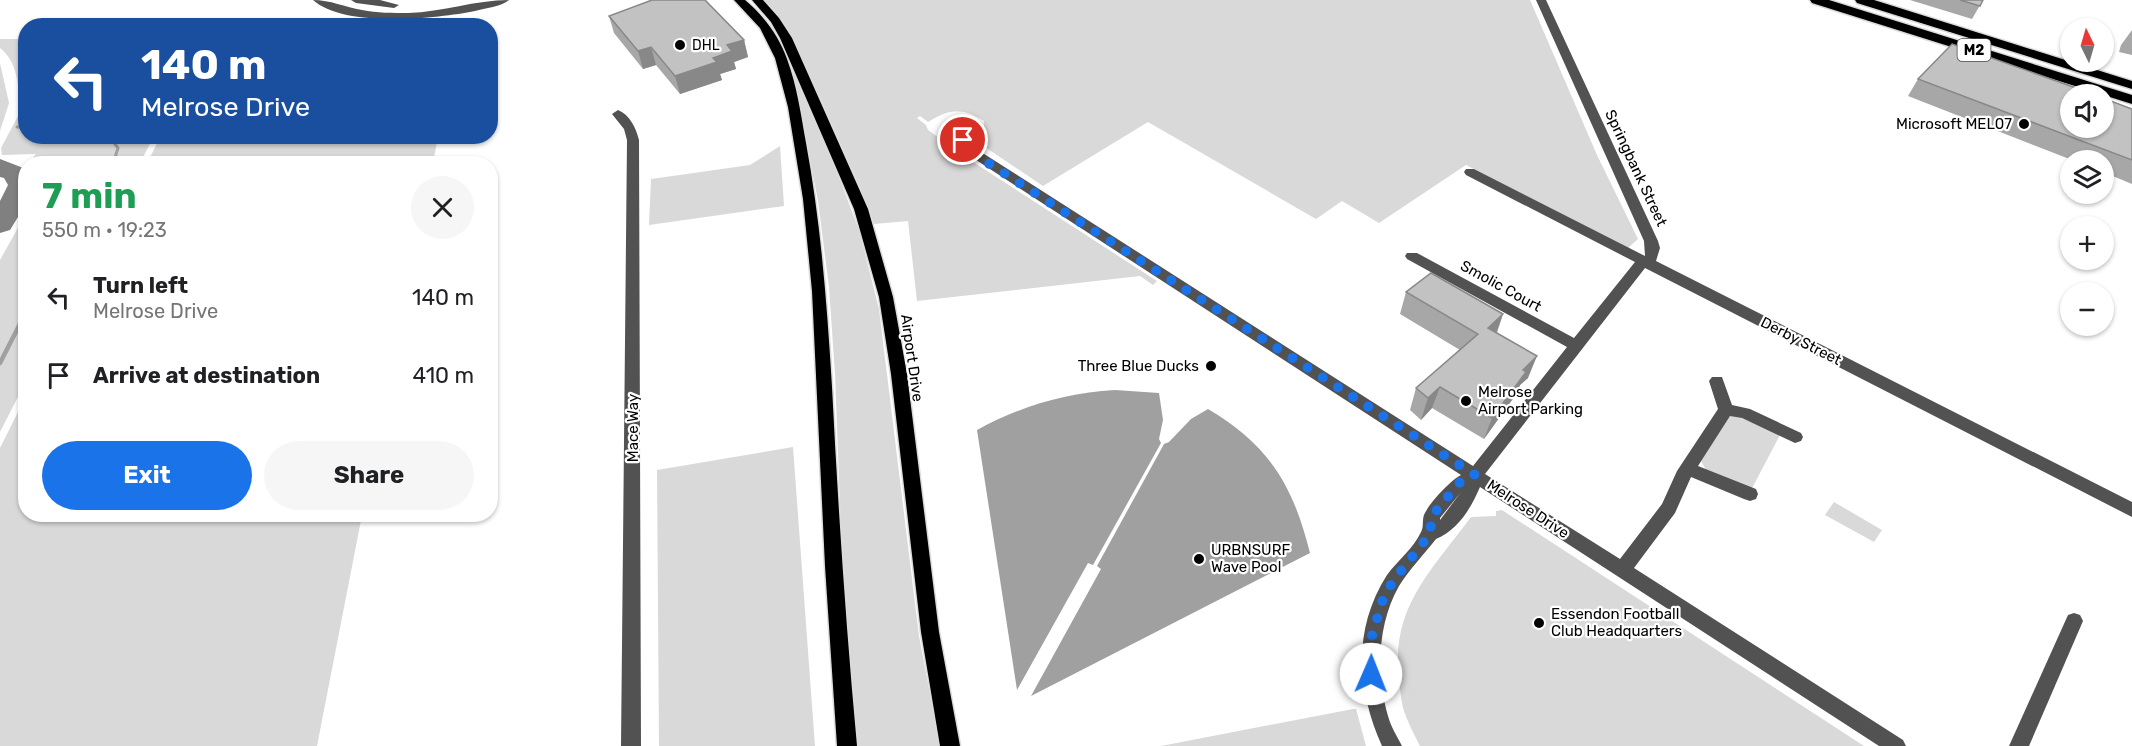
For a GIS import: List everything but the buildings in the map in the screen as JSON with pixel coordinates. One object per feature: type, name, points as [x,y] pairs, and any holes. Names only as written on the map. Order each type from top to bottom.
[{"type":"highway","name":"M2","points":[[1816,0],[2132,100]]},
{"type":"highway","name":"M2","points":[[1860,0],[2132,85]]},
{"type":"main road","points":[[739,0],[761,22],[780,57],[795,114],[806,171],[818,271],[838,653],[847,746]]},
{"type":"main road","name":"Airport Drive","points":[[757,0],[775,20],[790,46],[861,209],[882,278],[899,374],[914,516],[930,632],[950,746]]},
{"type":"street","points":[[318,0],[360,13],[405,15],[460,9],[504,0]]},
{"type":"street","points":[[356,0],[399,6],[474,0]]},
{"type":"street","name":"Springbank Street","points":[[1541,0],[1651,241],[1654,254],[1645,262]]},
{"type":"street","name":"Mace Way","points":[[618,114],[630,128],[633,140],[631,746]]},
{"type":"street","name":"Melrose Drive","points":[[958,128],[965,144],[976,155],[1896,746]]},
{"type":"street","name":"Derby Street","points":[[1470,172],[2132,510]]},
{"type":"street","name":"Smolic Court","points":[[1412,256],[1575,345]]},
{"type":"street","points":[[1392,746],[1379,717],[1371,674],[1372,636],[1376,618],[1393,581],[1430,534],[1442,531],[1472,492],[1475,475],[1575,345],[1640,265],[1645,262]]},
{"type":"street","points":[[1622,570],[1669,508],[1683,476],[1726,409],[1717,381]]},
{"type":"street","points":[[1726,409],[1745,413],[1795,437]]},
{"type":"street","points":[[1689,469],[1750,494]]},
{"type":"street","points":[[2019,746],[2074,621]]},
{"type":"shaded area","points":[[764,0],[1530,0],[1597,155],[1638,239],[1628,248],[1466,165],[1379,223],[1342,201],[1316,219],[1148,122],[1043,186],[982,145],[984,121],[969,113],[956,111],[943,114],[928,122],[920,116],[917,118],[926,125],[928,130],[970,160],[1157,281],[1153,285],[1140,276],[917,301],[908,221],[874,224],[802,58],[782,22]]},
{"type":"shaded area","points":[[0,39],[18,39],[18,84],[11,60],[0,48]]},
{"type":"shaded area","points":[[0,63],[9,103],[0,131]]},
{"type":"shaded area","points":[[799,72],[859,230],[879,309],[919,636],[940,746],[856,746],[841,533],[829,287],[818,201],[793,73]]},
{"type":"shaded area","points":[[18,116],[18,144],[150,144],[144,156],[2,155],[1,148]]},
{"type":"shaded area","points":[[157,144],[437,144],[434,156],[151,156]]},
{"type":"shaded area","points":[[780,146],[784,206],[649,225],[651,179],[750,165]]},
{"type":"shaded area","points":[[18,228],[18,397],[0,432],[0,260]]},
{"type":"shaded area","points":[[1115,390],[1159,393],[1163,420],[1159,439],[1161,443],[1093,565],[1088,563],[1017,690],[977,430],[1010,414],[1044,402],[1079,394]]},
{"type":"shaded area","name":"URBNSURF Wave Pool","points":[[1208,409],[1247,437],[1276,469],[1295,507],[1310,553],[1031,696],[1101,569],[1097,566],[1164,444],[1169,442],[1191,419]]},
{"type":"shaded area","points":[[18,412],[18,522],[361,522],[317,746],[0,746],[0,448]]},
{"type":"shaded area","points":[[1735,415],[1780,435],[1751,490],[1706,470],[1701,461],[1729,416]]},
{"type":"shaded area","points":[[793,447],[815,746],[659,746],[657,470]]},
{"type":"shaded area","points":[[1834,502],[1882,530],[1874,542],[1825,515]]},
{"type":"shaded area","name":"Essendon Football Club Headquarters","points":[[1502,510],[1864,746],[1420,746],[1403,708],[1399,680],[1398,655],[1407,611],[1428,573],[1471,517],[1496,516],[1496,511]]},
{"type":"shaded area","points":[[1356,709],[1366,746],[1161,746]]},
{"type":"waterway","points":[[115,144],[118,148],[116,156]]},
{"type":"waterway","points":[[0,363],[18,328]]},
{"type":"taxiway","points":[[0,167],[15,173],[18,179]]},
{"type":"taxiway","points":[[0,224],[18,192]]},
{"type":"place","name":"DHL","points":[[680,45]]},
{"type":"place","name":"Microsoft MEL07","points":[[2024,124]]},
{"type":"place","name":"Three Blue Ducks","points":[[1211,366]]},
{"type":"place","name":"Melrose Airport Parking","points":[[1466,401]]},
{"type":"place","name":"URBNSURF Wave Pool","points":[[1199,559]]},
{"type":"place","name":"Essendon Football Club Headquarters","points":[[1539,623]]},
{"type":"route","points":[[963,140],[972,152],[988,163],[1475,475],[1459,483],[1432,516],[1430,534],[1393,581],[1383,599],[1372,636],[1371,674]]}]
